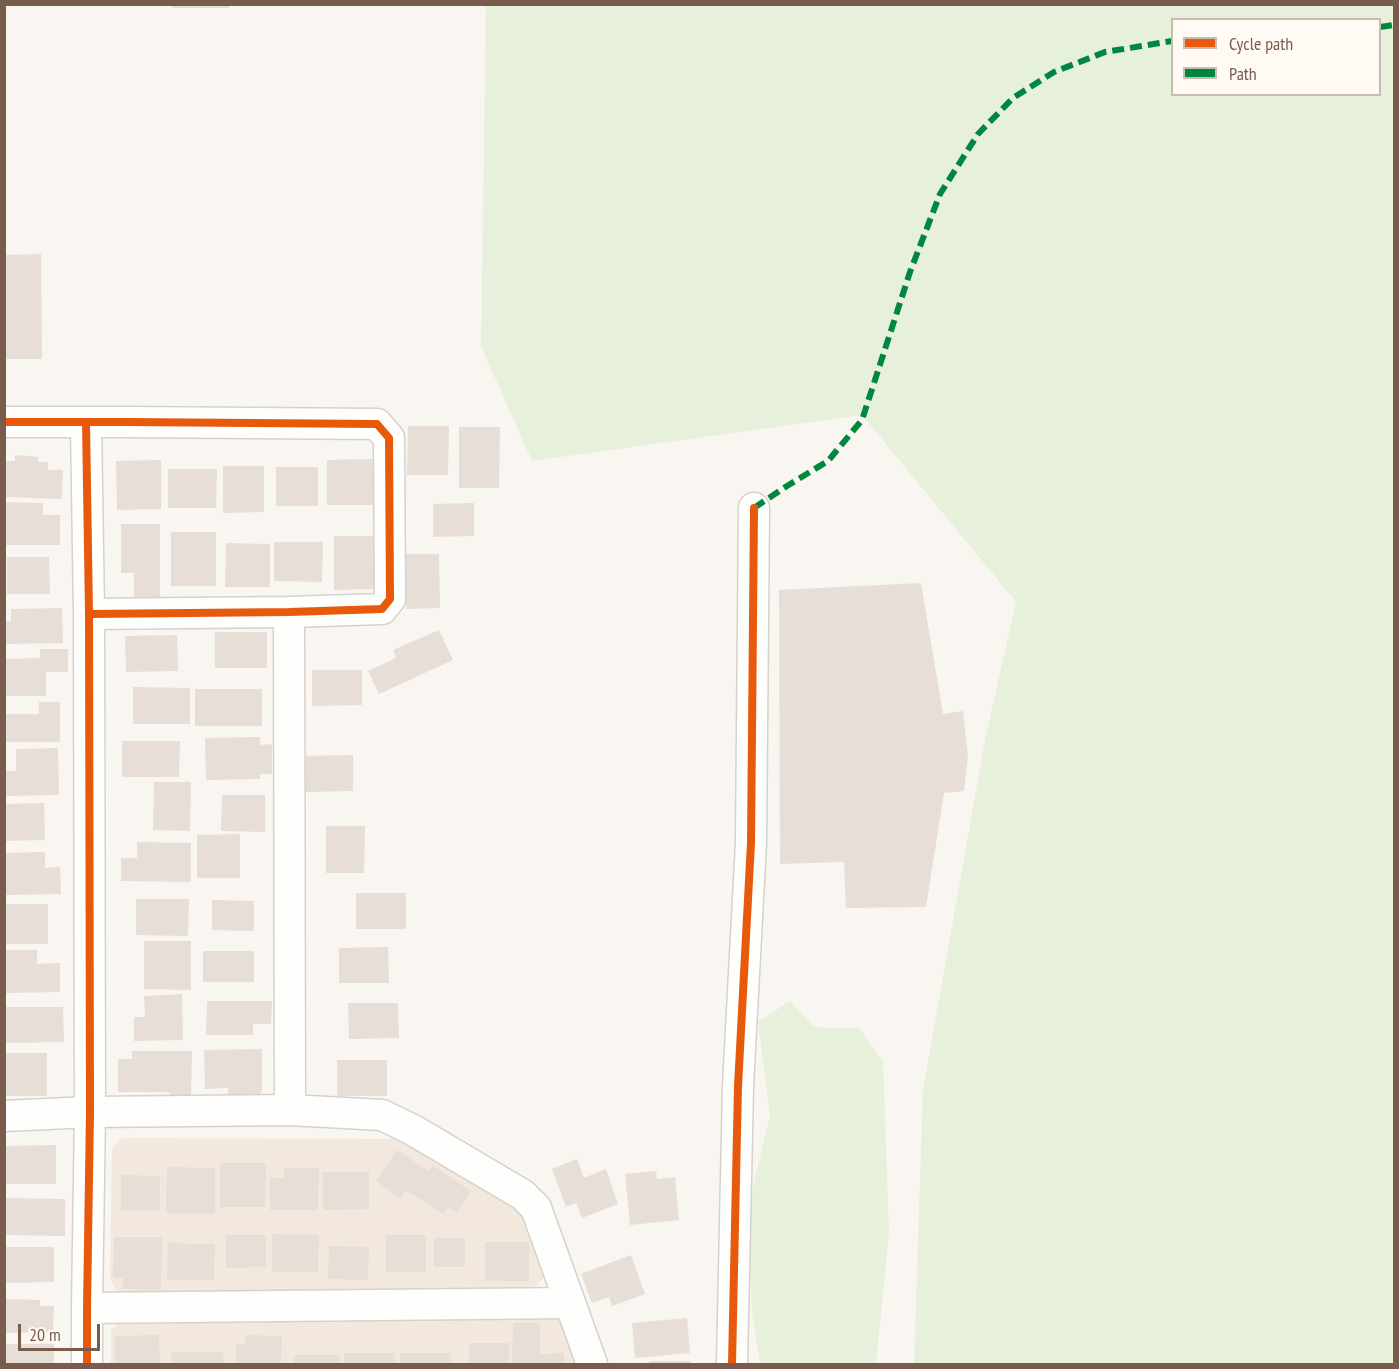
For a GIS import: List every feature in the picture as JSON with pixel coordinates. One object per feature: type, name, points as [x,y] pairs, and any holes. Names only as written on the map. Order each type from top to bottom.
[{"type":"street","points":[[4,422],[377,424],[389,438],[390,599],[382,609],[89,614]]},
{"type":"street","points":[[86,422],[89,614],[90,1112],[87,1365]]},
{"type":"street","points":[[732,1365],[738,1086],[751,843],[754,508]]},
{"type":"street","points":[[289,612],[290,1110]]},
{"type":"street","points":[[4,1116],[90,1112],[290,1110],[382,1114],[523,1195],[536,1209],[592,1365]]},
{"type":"street","points":[[87,1308],[569,1303]]},
{"type":"shaded area","points":[[122,1138],[404,1139],[517,1204],[525,1216],[546,1275],[531,1292],[118,1293],[110,1279],[112,1148]]},
{"type":"shaded area","points":[[551,1314],[567,1326],[579,1364],[111,1364],[111,1331],[123,1318]]},
{"type":"green space","points":[[486,5],[1394,5],[1394,1364],[914,1364],[923,1090],[985,740],[1016,602],[862,415],[532,461],[481,346]]},
{"type":"green space","points":[[790,1001],[814,1027],[859,1028],[883,1061],[889,1232],[876,1364],[760,1364],[752,1311],[748,1207],[770,1116],[758,1022]]},
{"type":"building","points":[[172,4],[229,4],[229,8],[172,8]]},
{"type":"building","points":[[41,254],[42,359],[4,359],[4,255]]},
{"type":"building","points":[[408,426],[449,426],[448,475],[407,475]]},
{"type":"building","points":[[459,427],[500,427],[499,488],[459,488]]},
{"type":"building","points":[[15,455],[39,457],[38,462],[48,462],[48,470],[63,470],[62,499],[4,497],[4,461],[15,461]]},
{"type":"building","points":[[375,459],[375,505],[327,505],[327,460]]},
{"type":"building","points":[[161,460],[161,509],[117,510],[116,461]]},
{"type":"building","points":[[223,466],[264,466],[264,512],[223,513]]},
{"type":"building","points":[[276,467],[318,467],[318,506],[276,506]]},
{"type":"building","points":[[168,469],[217,469],[216,508],[168,508]]},
{"type":"building","points":[[5,502],[43,503],[43,515],[60,515],[60,545],[5,545]]},
{"type":"building","points":[[474,503],[474,536],[433,537],[433,504]]},
{"type":"building","points":[[121,524],[160,524],[160,597],[134,597],[134,573],[121,573]]},
{"type":"building","points":[[171,532],[216,532],[216,586],[171,586]]},
{"type":"building","points":[[334,536],[375,536],[376,589],[334,590]]},
{"type":"building","points":[[274,542],[323,542],[322,582],[274,581]]},
{"type":"building","points":[[226,543],[270,544],[270,587],[225,587]]},
{"type":"building","points":[[406,554],[439,554],[440,608],[406,609]]},
{"type":"building","points":[[7,557],[49,557],[50,594],[7,594]]},
{"type":"building","points":[[921,583],[943,714],[963,711],[968,756],[964,791],[944,793],[926,907],[846,908],[844,862],[780,864],[779,590]]},
{"type":"building","points":[[62,608],[63,643],[4,644],[4,621],[11,621],[11,609]]},
{"type":"building","points":[[439,630],[453,660],[379,694],[368,671],[396,658],[393,650]]},
{"type":"building","points":[[215,632],[267,632],[267,668],[215,668]]},
{"type":"building","points":[[177,635],[178,671],[126,672],[125,636]]},
{"type":"building","points":[[40,649],[68,649],[68,672],[46,672],[46,696],[4,696],[4,659],[40,658]]},
{"type":"building","points":[[312,670],[362,670],[362,705],[312,706]]},
{"type":"building","points":[[133,687],[190,688],[190,724],[133,724]]},
{"type":"building","points":[[195,689],[262,689],[262,726],[195,726]]},
{"type":"building","points":[[39,702],[60,702],[60,742],[4,742],[4,714],[39,714]]},
{"type":"building","points":[[260,737],[260,745],[272,744],[272,774],[260,774],[260,779],[206,780],[205,738]]},
{"type":"building","points":[[122,741],[180,741],[179,777],[122,777]]},
{"type":"building","points":[[58,748],[59,795],[4,796],[4,771],[16,771],[16,749]]},
{"type":"building","points":[[353,755],[353,791],[303,792],[303,756]]},
{"type":"building","points":[[154,782],[191,782],[190,831],[153,830]]},
{"type":"building","points":[[222,795],[265,795],[265,832],[221,831]]},
{"type":"building","points":[[44,803],[45,840],[4,841],[4,804]]},
{"type":"building","points":[[326,826],[365,826],[364,873],[326,873]]},
{"type":"building","points":[[240,834],[240,878],[197,878],[197,835]]},
{"type":"building","points":[[137,842],[191,843],[191,882],[121,881],[121,858],[137,858]]},
{"type":"building","points":[[45,852],[45,868],[60,867],[61,894],[4,895],[4,853]]},
{"type":"building","points":[[356,893],[406,893],[406,929],[356,929]]},
{"type":"building","points":[[136,899],[189,899],[188,936],[136,935]]},
{"type":"building","points":[[212,900],[254,901],[254,931],[212,930]]},
{"type":"building","points":[[4,904],[48,904],[48,944],[4,944]]},
{"type":"building","points":[[144,941],[191,941],[191,990],[144,989]]},
{"type":"building","points":[[388,947],[389,983],[339,983],[339,948]]},
{"type":"building","points":[[6,950],[37,950],[37,964],[60,963],[60,992],[6,993]]},
{"type":"building","points":[[203,951],[254,951],[254,982],[203,982]]},
{"type":"building","points":[[182,994],[183,1040],[134,1041],[134,1017],[145,1017],[144,996]]},
{"type":"building","points":[[207,1001],[272,1001],[271,1024],[253,1024],[253,1035],[206,1035]]},
{"type":"building","points":[[348,1003],[398,1003],[399,1038],[349,1039]]},
{"type":"building","points":[[4,1007],[63,1007],[64,1042],[4,1043]]},
{"type":"building","points":[[262,1049],[262,1092],[257,1096],[228,1096],[228,1088],[205,1089],[204,1050]]},
{"type":"building","points":[[132,1051],[192,1051],[191,1095],[170,1095],[169,1092],[118,1092],[118,1059],[132,1059]]},
{"type":"building","points":[[4,1053],[47,1053],[47,1096],[4,1096]]},
{"type":"building","points":[[337,1060],[387,1060],[387,1096],[337,1096]]},
{"type":"building","points":[[56,1145],[56,1184],[4,1184],[4,1146]]},
{"type":"building","points":[[397,1150],[428,1171],[432,1165],[471,1191],[457,1213],[448,1207],[443,1214],[406,1190],[400,1198],[376,1181]]},
{"type":"building","points":[[577,1159],[584,1178],[606,1169],[618,1204],[582,1218],[576,1203],[566,1207],[552,1169]]},
{"type":"building","points":[[220,1163],[266,1163],[265,1207],[220,1207]]},
{"type":"building","points":[[167,1167],[215,1168],[215,1214],[166,1213]]},
{"type":"building","points":[[284,1168],[319,1168],[318,1210],[270,1210],[270,1178],[284,1178]]},
{"type":"building","points":[[656,1171],[657,1179],[675,1177],[679,1220],[630,1225],[625,1174]]},
{"type":"building","points":[[323,1172],[369,1172],[369,1209],[323,1210]]},
{"type":"building","points":[[121,1175],[160,1176],[160,1211],[121,1210]]},
{"type":"building","points":[[4,1198],[65,1199],[65,1236],[4,1235]]},
{"type":"building","points":[[272,1234],[319,1235],[318,1272],[272,1272]]},
{"type":"building","points":[[226,1235],[266,1235],[266,1267],[226,1268]]},
{"type":"building","points":[[386,1235],[426,1235],[426,1272],[386,1272]]},
{"type":"building","points":[[114,1237],[162,1237],[161,1290],[123,1289],[123,1278],[113,1278]]},
{"type":"building","points":[[434,1238],[465,1238],[465,1267],[434,1267]]},
{"type":"building","points":[[485,1242],[529,1242],[529,1281],[485,1281]]},
{"type":"building","points":[[168,1243],[215,1244],[214,1280],[167,1280]]},
{"type":"building","points":[[329,1246],[369,1247],[368,1280],[328,1279]]},
{"type":"building","points":[[4,1247],[54,1247],[54,1282],[5,1283]]},
{"type":"building","points":[[631,1255],[645,1294],[612,1306],[609,1297],[592,1303],[581,1274]]},
{"type":"building","points":[[4,1299],[40,1300],[40,1306],[54,1306],[53,1332],[4,1333]]},
{"type":"building","points":[[687,1318],[690,1353],[635,1358],[632,1323]]},
{"type":"building","points":[[513,1323],[540,1323],[540,1354],[564,1353],[564,1364],[512,1364]]},
{"type":"building","points":[[159,1335],[160,1364],[115,1364],[115,1336]]},
{"type":"building","points":[[245,1335],[282,1336],[281,1364],[236,1364],[236,1344],[245,1344]]},
{"type":"building","points":[[469,1343],[509,1343],[509,1364],[469,1364]]},
{"type":"building","points":[[4,1344],[54,1344],[54,1364],[4,1364]]},
{"type":"building","points":[[171,1352],[223,1352],[224,1364],[172,1364]]},
{"type":"building","points":[[344,1353],[395,1353],[395,1364],[344,1364]]},
{"type":"building","points":[[400,1353],[451,1353],[451,1364],[400,1364]]},
{"type":"building","points":[[294,1355],[340,1355],[340,1364],[294,1364]]},
{"type":"building","points":[[649,1361],[691,1361],[691,1364],[649,1364]]},
{"type":"marked path","points":[[1381,27],[1394,25]]},
{"type":"marked path","points":[[754,508],[828,461],[862,420],[910,272],[940,194],[978,134],[1013,98],[1054,72],[1105,52],[1171,41]]},
{"type":"cycle path","points":[[4,422],[377,424],[389,438],[390,599],[382,609],[89,614]]},
{"type":"cycle path","points":[[86,422],[89,614],[90,1112],[87,1364]]},
{"type":"cycle path","points":[[732,1364],[738,1086],[751,843],[754,508]]}]
